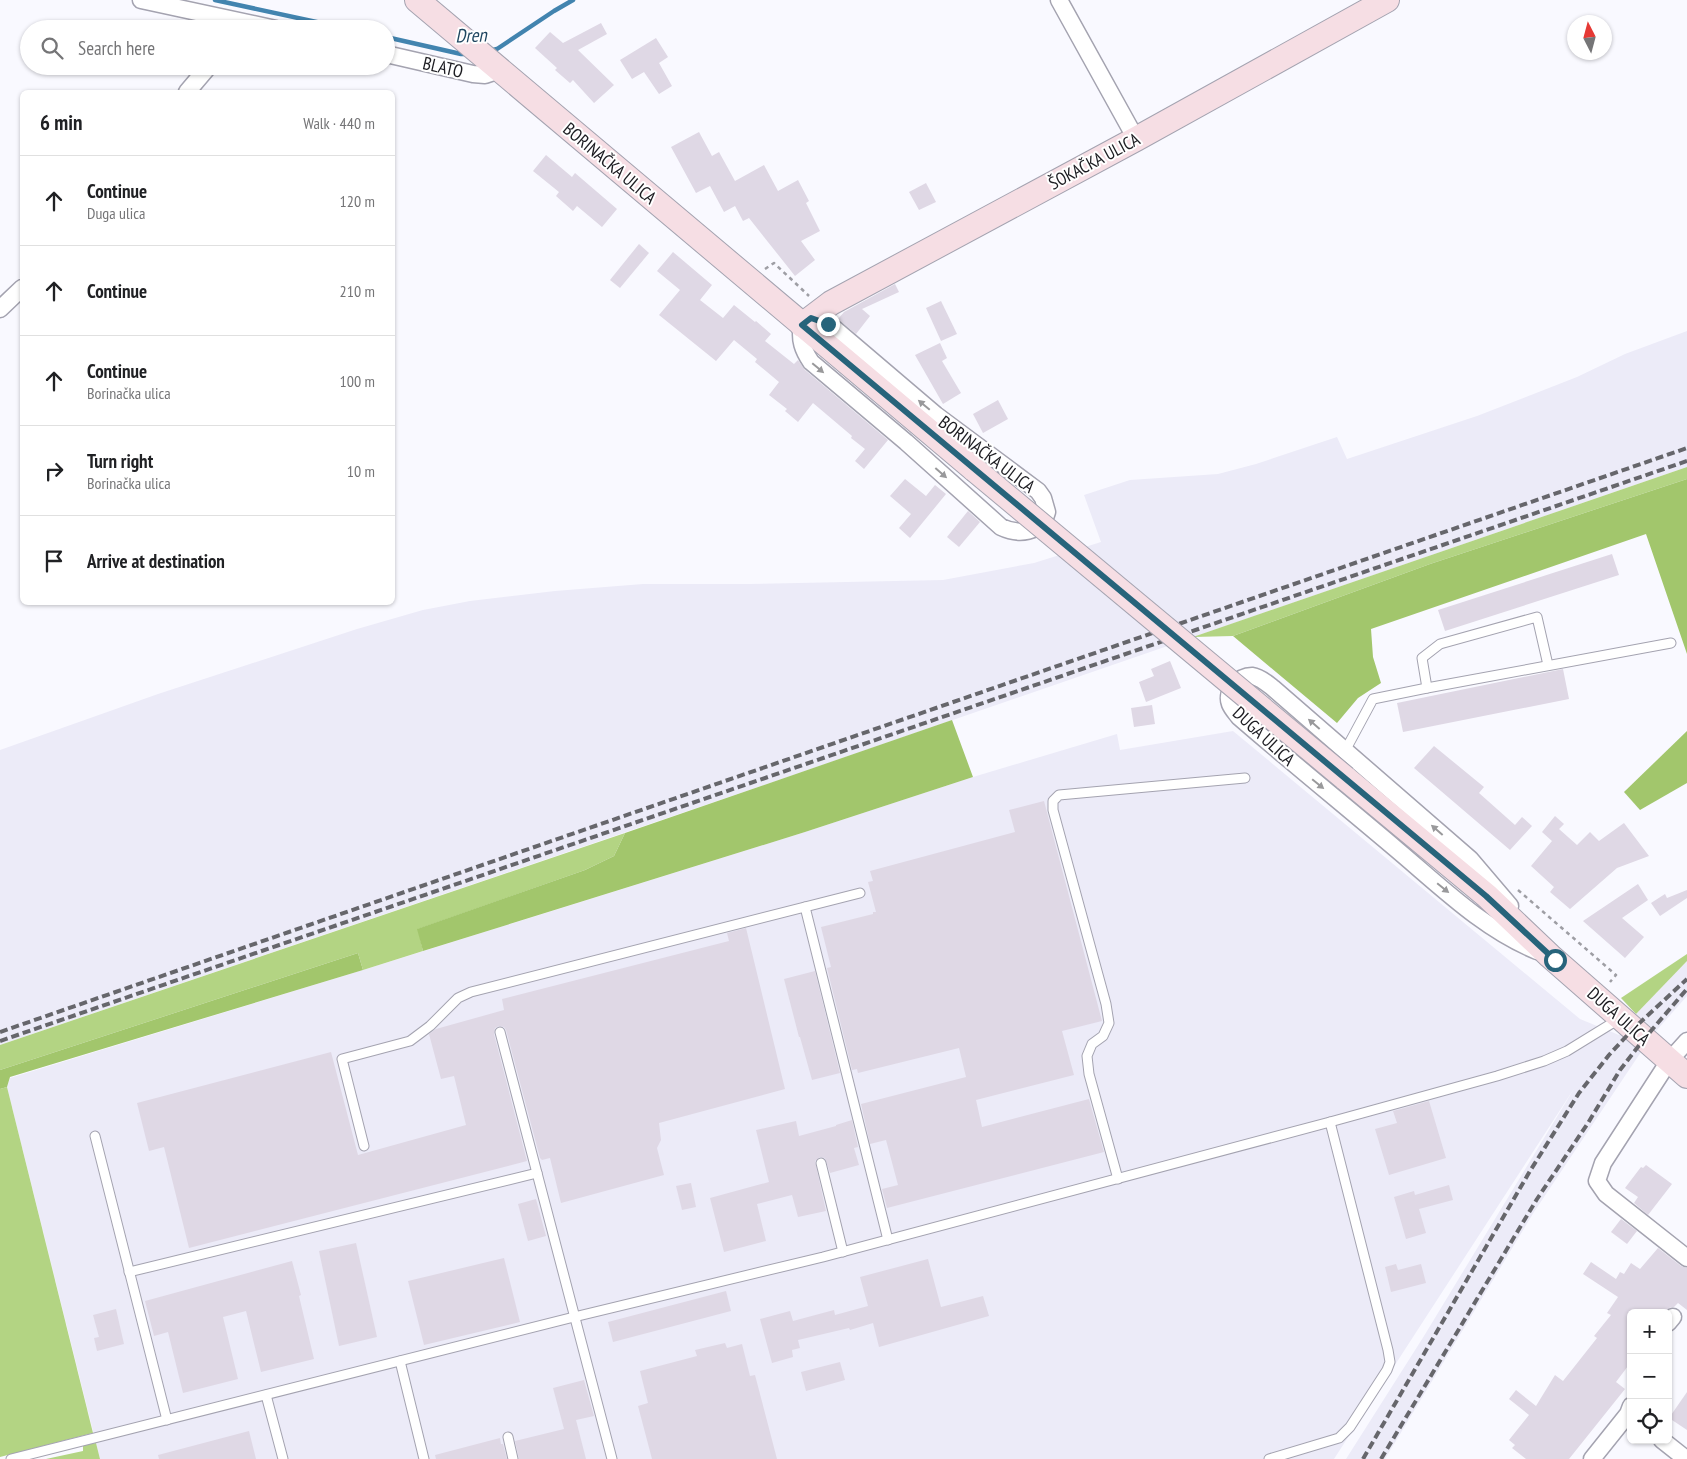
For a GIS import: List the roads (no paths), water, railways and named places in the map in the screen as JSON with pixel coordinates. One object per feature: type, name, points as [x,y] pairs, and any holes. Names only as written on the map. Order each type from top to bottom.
[{"type":"street","points":[[141,0],[223,20]]},
{"type":"street","points":[[1059,0],[1136,139]]},
{"type":"street","name":"ŠOKAČKA ULICA","points":[[807,321],[831,303],[1136,139],[1387,0]]},
{"type":"street","name":"BORINAČKA ULICA","points":[[427,5],[495,66],[807,321],[975,470],[1345,778]]},
{"type":"street","name":"BLATO","points":[[395,56],[473,74],[485,75],[495,66]]},
{"type":"street","points":[[189,90],[201,75]]},
{"type":"street","points":[[0,309],[20,290]]},
{"type":"street","name":"BORINAČKA ULICA","points":[[807,321],[824,322],[835,329],[936,415],[1038,491],[1043,498],[1047,512],[1042,523],[1035,529],[1018,532],[1001,526],[811,362],[802,346],[800,335],[807,321]]},
{"type":"street","name":"DUGA ULICA","points":[[1252,676],[1261,679],[1470,859],[1501,894],[1545,951],[1506,936],[1473,913],[1239,717],[1229,703],[1232,688],[1238,681],[1252,676]]},
{"type":"street","name":"DUGA ULICA","points":[[1345,778],[1486,896],[1545,951],[1678,1068]]},
{"type":"street","points":[[1687,1041],[1678,1068],[1602,1163],[1597,1181],[1606,1194],[1687,1258]]},
{"type":"street","points":[[1592,1459],[1627,1416]]},
{"type":"street","points":[[1667,1444],[1686,1459]]},
{"type":"lane","points":[[1427,688],[1422,658],[1440,644],[1537,617],[1548,665]]},
{"type":"lane","points":[[1345,751],[1373,700],[1427,688],[1671,643]]},
{"type":"lane","points":[[1118,1179],[1089,1074],[1087,1056],[1092,1044],[1103,1036],[1109,1023],[1106,1004],[1053,810],[1053,800],[1059,795],[1245,778]]},
{"type":"lane","points":[[364,1146],[342,1059],[410,1041],[430,1026],[458,998],[471,992],[860,893]]},
{"type":"lane","points":[[805,907],[888,1240]]},
{"type":"lane","points":[[11,1459],[574,1317],[843,1252],[1330,1122],[1497,1076],[1544,1061],[1575,1047],[1621,1018]]},
{"type":"lane","points":[[500,1032],[612,1459]]},
{"type":"lane","points":[[1269,1459],[1340,1438],[1350,1427],[1387,1370],[1390,1362],[1330,1122]]},
{"type":"lane","points":[[95,1136],[167,1420]]},
{"type":"lane","points":[[821,1164],[843,1252]]},
{"type":"lane","points":[[129,1272],[537,1173]]},
{"type":"lane","points":[[400,1361],[424,1459]]},
{"type":"lane","points":[[266,1395],[283,1459]]},
{"type":"lane","points":[[508,1438],[513,1459]]},
{"type":"waterway","name":"Dren","points":[[215,0],[307,20]]},
{"type":"waterway","name":"Dren","points":[[489,51],[497,49],[573,0]]},
{"type":"waterway","name":"Dren","points":[[395,39],[467,54]]},
{"type":"railway","points":[[0,1032],[1687,448]]},
{"type":"railway","points":[[0,1041],[1687,461]]},
{"type":"railway","points":[[1363,1459],[1530,1171],[1579,1093],[1609,1055],[1633,1029],[1687,979]]},
{"type":"railway","points":[[1381,1459],[1537,1199],[1588,1123],[1620,1070],[1687,989]]}]
